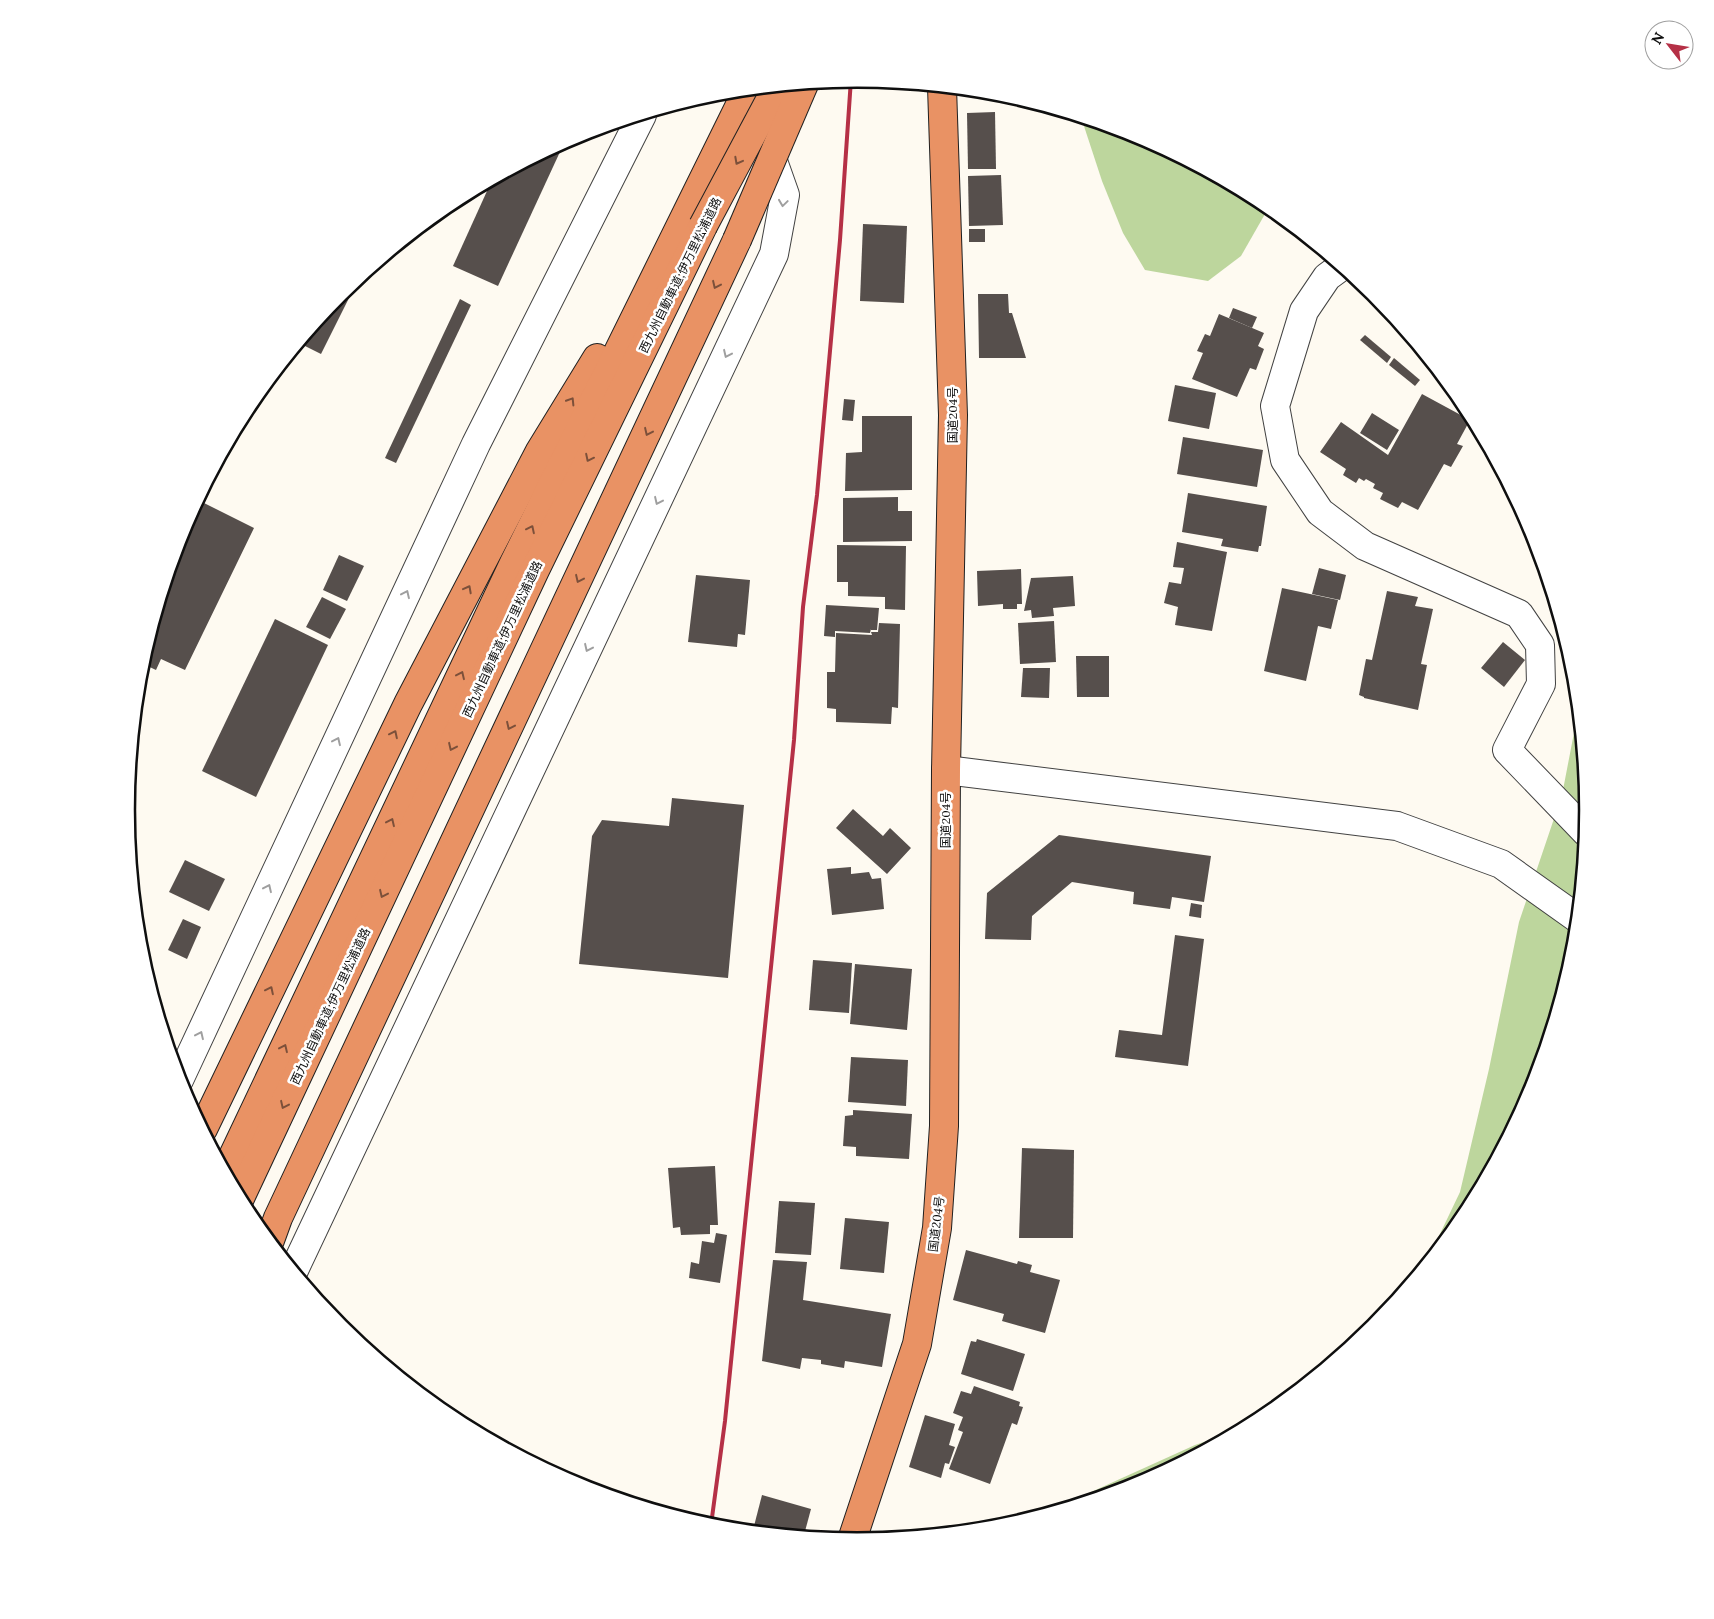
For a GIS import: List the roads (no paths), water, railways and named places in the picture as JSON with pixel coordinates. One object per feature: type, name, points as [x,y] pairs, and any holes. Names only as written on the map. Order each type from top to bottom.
[{"type":"highway","points":[[273,1233],[737,240],[801,90]]},
{"type":"highway","name":"西九州自動車道;伊万里松浦道路","points":[[229,1165],[514,563],[695,220],[773,93]]},
{"type":"highway","name":"国道204号","points":[[855,1532],[917,1344],[937,1228],[944,1126],[946,770],[953,415],[942,93]]},
{"type":"highway","name":"西九州自動車道;伊万里松浦道路","points":[[244,1190],[535,570],[695,220],[745,97]]},
{"type":"highway","points":[[206,1123],[408,704],[536,460],[695,220]]},
{"type":"street","points":[[297,1265],[774,254],[785,195],[767,143],[755,95]]},
{"type":"street","points":[[184,1070],[476,444],[639,122]]},
{"type":"street","points":[[1337,270],[1328,277],[1304,311],[1275,406],[1285,460],[1320,512],[1365,546],[1519,614],[1540,645],[1541,684],[1507,750],[1578,824]]},
{"type":"street","points":[[946,770],[1397,826],[1501,864],[1571,914]]},
{"type":"railway","points":[[712,1517],[725,1421],[794,740],[803,607],[817,495],[840,240],[850,88]]}]
